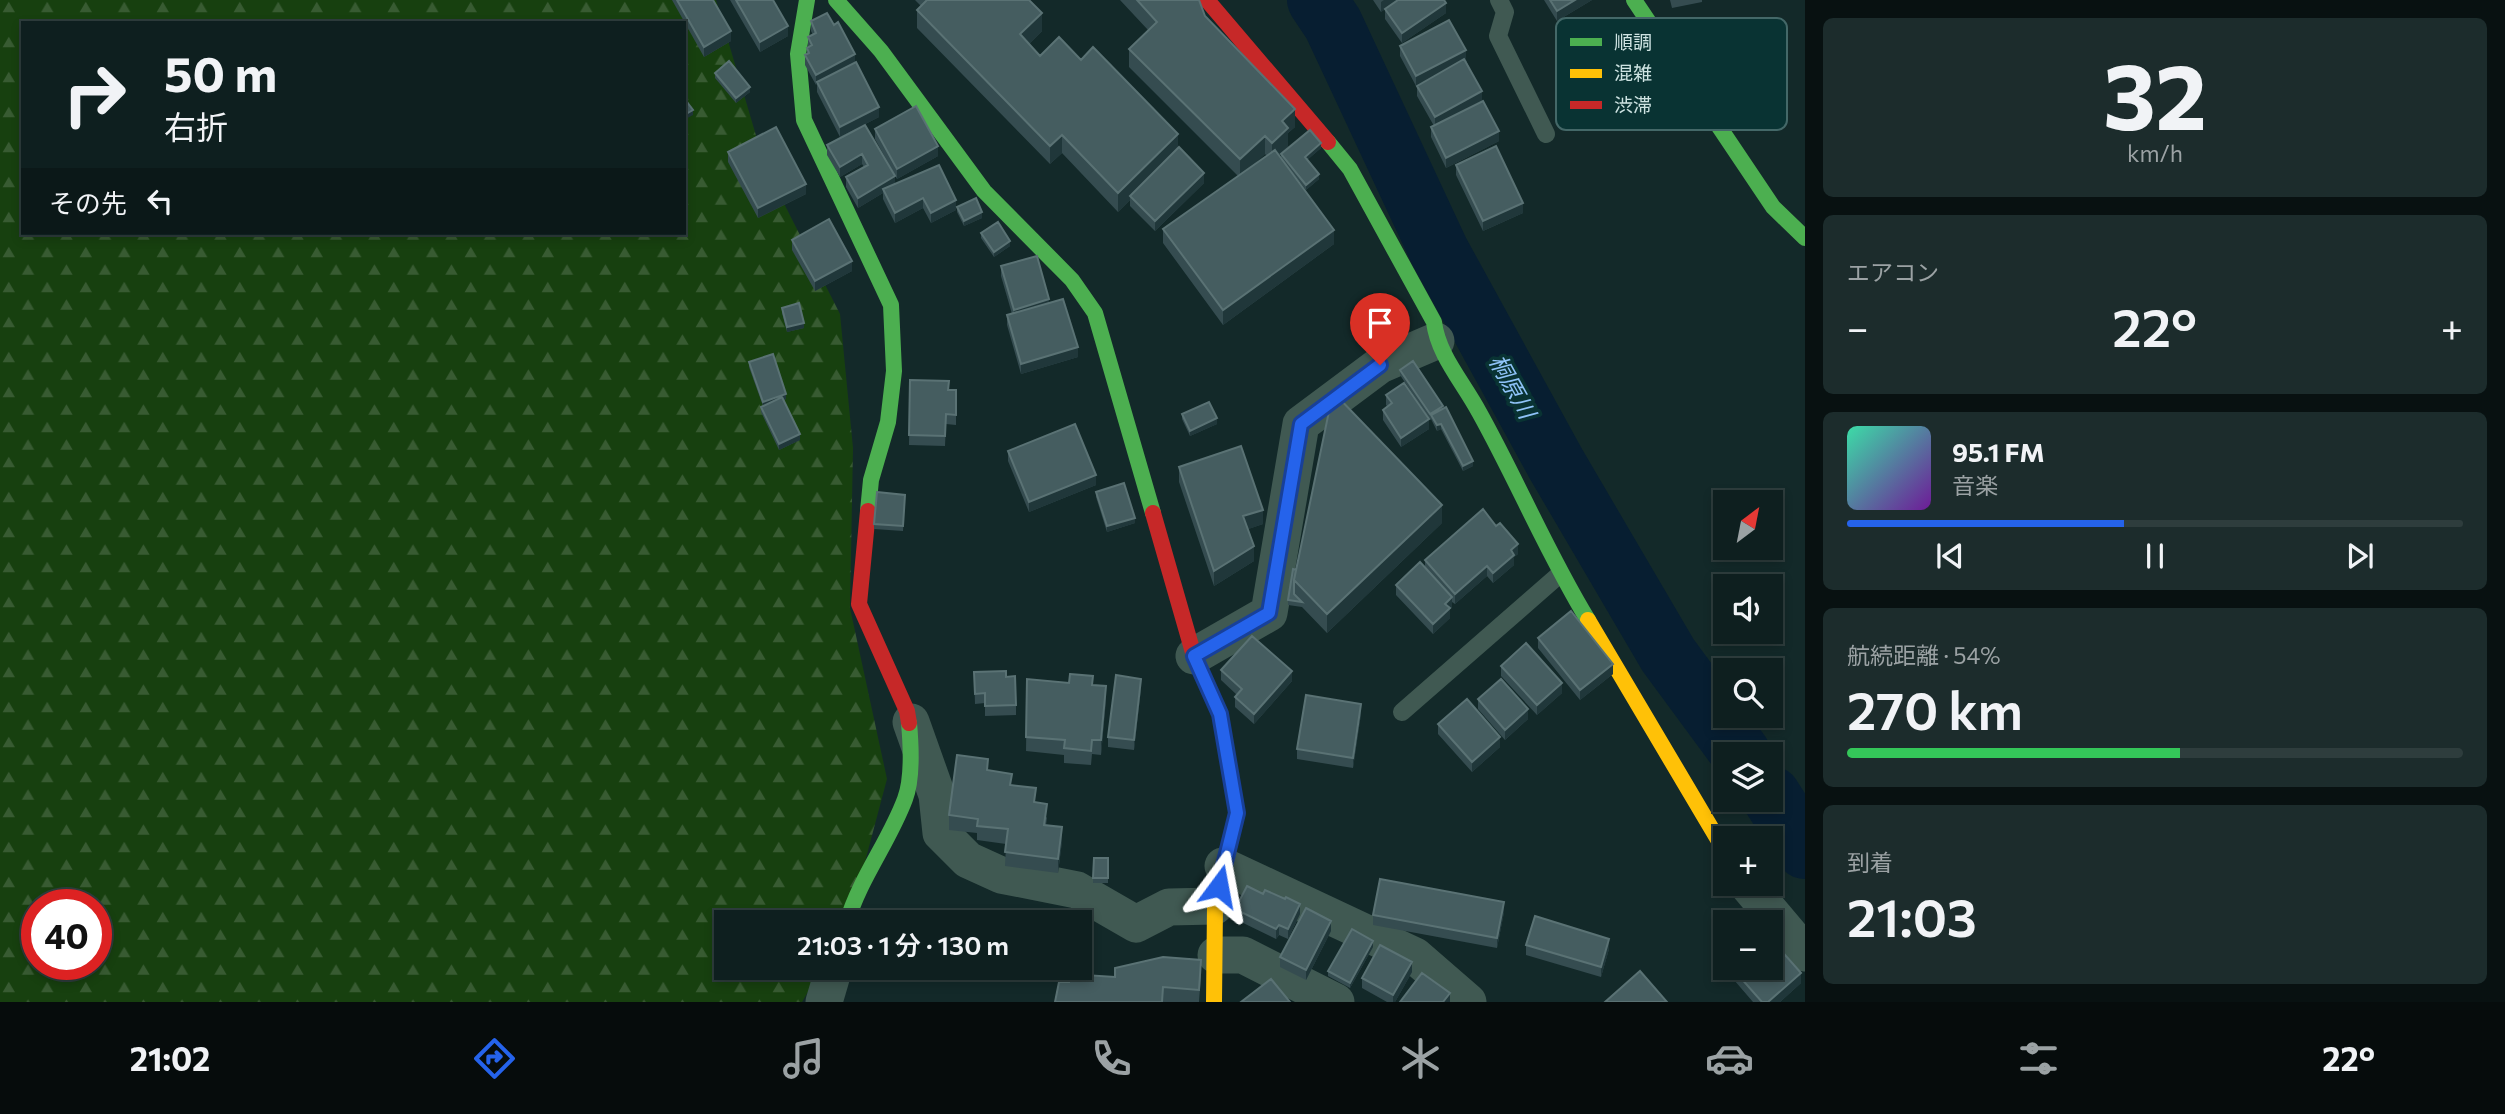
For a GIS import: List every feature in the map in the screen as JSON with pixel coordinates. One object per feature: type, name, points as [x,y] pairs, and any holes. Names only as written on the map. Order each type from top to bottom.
[{"type":"street","points":[[807,0],[797,54],[804,120],[891,306],[894,371],[888,422],[871,480],[859,604],[907,711],[937,795],[941,833],[968,860],[1001,875],[1077,890],[1136,924],[1169,907],[1215,906]]},
{"type":"street","points":[[836,0],[881,51],[984,191],[1072,280],[1095,313],[1194,656],[1220,714],[1237,813],[1215,906],[1214,1002]]},
{"type":"street","points":[[1207,0],[1350,169],[1434,323],[1436,341],[1479,412],[1560,574],[1713,831]]},
{"type":"street","points":[[1634,0],[1646,18]]},
{"type":"street","points":[[1721,130],[1773,207],[1805,238]]},
{"type":"street","points":[[1194,656],[1269,613],[1301,424],[1380,365],[1436,341]]},
{"type":"street","points":[[850,910],[854,898],[906,797],[911,742],[907,711]]},
{"type":"street","points":[[1223,866],[1415,956],[1468,1002]]},
{"type":"street","points":[[1757,896],[1805,953]]},
{"type":"street","points":[[1216,955],[1243,956],[1336,1002]]},
{"type":"street","points":[[824,1002],[830,980]]},
{"type":"lane","points":[[1499,0],[1505,12],[1498,36],[1546,134]]},
{"type":"lane","points":[[1402,712],[1560,574]]},
{"type":"green space","points":[[0,0],[716,0],[765,166],[840,314],[853,448],[850,608],[887,779],[852,910],[714,910],[714,980],[815,980],[802,1002],[0,1002]]},
{"type":"building","points":[[677,0],[713,0],[731,31],[704,47]]},
{"type":"building","points":[[736,0],[773,0],[788,26],[760,42]]},
{"type":"building","points":[[927,0],[1029,0],[1042,13],[1020,34],[1040,56],[1059,37],[1081,60],[1093,47],[1178,134],[1118,193],[1062,135],[1050,146],[917,10]]},
{"type":"building","points":[[1137,0],[1199,0],[1205,16],[1295,109],[1282,121],[1288,128],[1272,143],[1265,136],[1240,159],[1129,49],[1157,22]]},
{"type":"building","points":[[1398,0],[1444,0],[1446,3],[1402,33],[1385,9]]},
{"type":"building","points":[[1550,0],[1575,0],[1557,11]]},
{"type":"building","points":[[827,13],[834,25],[838,22],[855,54],[816,75],[805,55],[809,53],[807,48],[812,45],[808,37],[816,33],[811,21]]},
{"type":"building","points":[[1449,20],[1466,50],[1416,76],[1400,46]]},
{"type":"building","points":[[1464,59],[1482,91],[1435,117],[1417,86]]},
{"type":"building","points":[[729,61],[750,87],[736,98],[715,73]]},
{"type":"building","points":[[856,62],[879,107],[840,127],[817,82]]},
{"type":"building","points":[[686,101],[693,110],[686,114]]},
{"type":"building","points":[[1483,101],[1499,131],[1446,158],[1431,127]]},
{"type":"building","points":[[916,106],[938,146],[897,169],[875,129]]},
{"type":"building","points":[[865,125],[895,176],[858,198],[846,177],[868,165],[862,154],[840,167],[827,145]]},
{"type":"building","points":[[776,127],[806,184],[758,208],[728,152]]},
{"type":"building","points":[[1310,130],[1321,143],[1305,157],[1319,174],[1306,185],[1281,154]]},
{"type":"building","points":[[1496,146],[1523,203],[1483,221],[1456,165]]},
{"type":"building","points":[[1179,147],[1204,173],[1155,221],[1130,196]]},
{"type":"building","points":[[1275,150],[1334,230],[1223,310],[1163,229]]},
{"type":"building","points":[[939,165],[956,200],[931,213],[923,198],[895,213],[883,189]]},
{"type":"building","points":[[976,198],[982,212],[964,221],[957,207]]},
{"type":"building","points":[[829,219],[852,261],[815,281],[792,240]]},
{"type":"building","points":[[998,222],[1010,241],[994,252],[981,233]]},
{"type":"building","points":[[1037,256],[1049,299],[1014,310],[1001,266]]},
{"type":"building","points":[[1063,299],[1078,347],[1021,364],[1007,315]]},
{"type":"building","points":[[799,303],[804,323],[787,327],[782,308]]},
{"type":"building","points":[[773,354],[786,394],[763,402],[749,362]]},
{"type":"building","points":[[1413,361],[1443,406],[1430,414],[1400,370]]},
{"type":"building","points":[[910,380],[949,381],[948,390],[956,390],[956,415],[946,414],[945,436],[909,435]]},
{"type":"building","points":[[1404,383],[1429,419],[1401,438],[1383,410],[1392,403],[1386,395]]},
{"type":"building","points":[[1333,392],[1442,505],[1327,614],[1294,580]]},
{"type":"building","points":[[782,397],[800,434],[779,444],[761,407]]},
{"type":"building","points":[[1209,402],[1217,418],[1190,431],[1182,414]]},
{"type":"building","points":[[1446,407],[1473,461],[1463,466],[1441,424],[1437,425],[1431,415]]},
{"type":"building","points":[[1075,424],[1096,475],[1029,502],[1008,451]]},
{"type":"building","points":[[1241,446],[1263,510],[1243,516],[1254,546],[1214,571],[1179,467]]},
{"type":"building","points":[[1124,483],[1135,518],[1107,526],[1096,492]]},
{"type":"building","points":[[877,492],[905,495],[903,526],[874,524]]},
{"type":"building","points":[[1483,509],[1496,526],[1500,523],[1518,544],[1511,550],[1514,555],[1493,573],[1487,566],[1455,594],[1425,560]]},
{"type":"building","points":[[1420,562],[1452,597],[1445,604],[1450,608],[1433,624],[1396,585]]},
{"type":"building","points":[[1293,569],[1296,570],[1294,594],[1302,602],[1288,600]]},
{"type":"building","points":[[1571,611],[1613,664],[1580,690],[1538,638]]},
{"type":"building","points":[[1252,636],[1292,671],[1254,714],[1235,697],[1242,689],[1221,670]]},
{"type":"building","points":[[1526,643],[1562,683],[1537,705],[1501,666]]},
{"type":"building","points":[[1006,671],[1006,677],[1015,676],[1016,705],[985,706],[985,693],[975,694],[974,672]]},
{"type":"building","points":[[1070,674],[1093,676],[1092,685],[1106,686],[1101,740],[1092,740],[1091,751],[1064,748],[1065,740],[1026,737],[1027,679],[1069,683]]},
{"type":"building","points":[[1116,675],[1141,679],[1134,740],[1108,737]]},
{"type":"building","points":[[1501,679],[1528,709],[1505,730],[1478,699]]},
{"type":"building","points":[[1306,695],[1361,704],[1353,758],[1297,749]]},
{"type":"building","points":[[1467,699],[1500,737],[1472,762],[1438,724]]},
{"type":"building","points":[[957,755],[988,759],[987,770],[1012,774],[1010,785],[1036,788],[1034,802],[1047,804],[1044,825],[1062,827],[1058,859],[1005,852],[1008,829],[977,826],[978,819],[949,815]]},
{"type":"building","points":[[1094,858],[1108,858],[1108,878],[1093,878]]},
{"type":"building","points":[[1380,879],[1504,902],[1497,938],[1373,915]]},
{"type":"building","points":[[1247,886],[1263,894],[1265,890],[1300,904],[1288,929],[1279,925],[1276,929],[1235,909]]},
{"type":"building","points":[[1306,908],[1331,921],[1306,970],[1280,957]]},
{"type":"building","points":[[1535,916],[1609,939],[1601,967],[1526,945]]},
{"type":"building","points":[[1352,929],[1373,941],[1350,983],[1328,971]]},
{"type":"building","points":[[1380,945],[1412,962],[1393,995],[1362,978]]},
{"type":"building","points":[[1783,953],[1801,973],[1768,1002],[1762,1002],[1743,980],[1783,980]]},
{"type":"building","points":[[1163,957],[1201,960],[1199,990],[1163,987],[1162,1002],[1055,1002],[1059,982],[1092,980],[1092,976],[1115,977],[1115,968]]},
{"type":"building","points":[[1640,971],[1667,1002],[1605,1002]]},
{"type":"building","points":[[1422,973],[1450,993],[1443,1002],[1400,1002]]},
{"type":"building","points":[[1271,979],[1290,1002],[1241,1002]]},
{"type":"waterway","name":"桐原川","points":[[1317,0],[1333,24],[1439,251],[1556,464],[1668,655],[1732,742]]},
{"type":"waterway","name":"桐原川","points":[[1781,812],[1805,849]]},
{"type":"traffic: fast","points":[[807,0],[798,54],[804,120],[891,305],[894,371],[888,422],[871,480],[868,511]]},
{"type":"traffic: fast","points":[[836,0],[881,51],[984,191],[1072,280],[1095,313],[1153,513]]},
{"type":"traffic: fast","points":[[1634,0],[1646,18]]},
{"type":"traffic: fast","points":[[1721,130],[1773,207],[1805,238]]},
{"type":"traffic: fast","points":[[1328,142],[1350,169],[1434,322],[1440,346],[1493,438],[1559,569],[1588,620]]},
{"type":"traffic: fast","points":[[852,910],[908,791],[911,751],[909,723]]},
{"type":"traffic: slow","points":[[1588,620],[1713,831]]},
{"type":"traffic: slow","points":[[1214,1002],[1215,906],[1237,813],[1229,767]]},
{"type":"traffic: jam","points":[[1207,0],[1328,142]]},
{"type":"traffic: jam","points":[[868,511],[859,604],[907,711],[909,723]]},
{"type":"traffic: jam","points":[[1153,513],[1194,656],[1220,714],[1229,767]]},
{"type":"route","points":[[1219,886],[1237,813],[1220,714],[1194,656],[1269,613],[1288,486],[1301,424],[1380,365]]}]
